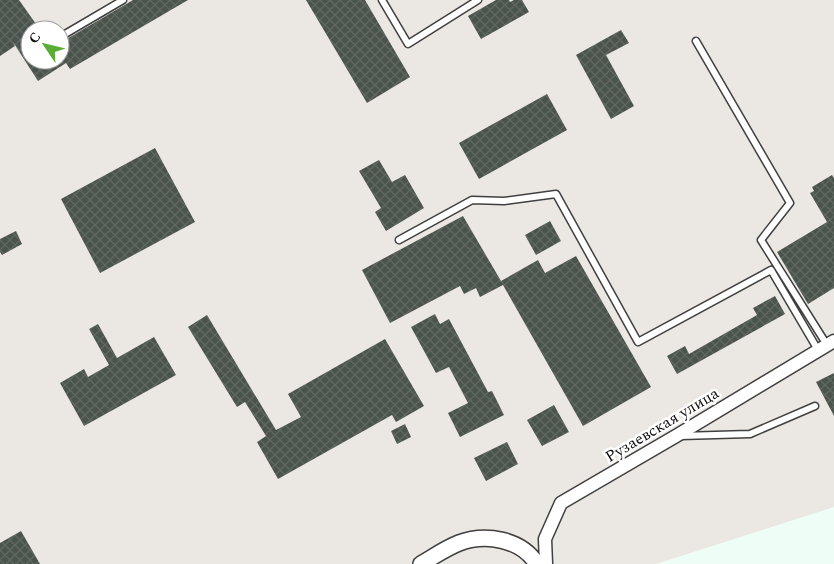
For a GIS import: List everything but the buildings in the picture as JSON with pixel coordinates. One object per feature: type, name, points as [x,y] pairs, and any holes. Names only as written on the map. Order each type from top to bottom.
[{"type":"street","name":"Рузаевская улица","points":[[546,564],[545,539],[561,503],[826,345]]},
{"type":"street","points":[[421,564],[460,543],[492,538],[515,544],[533,558],[537,564]]},
{"type":"lane","points":[[70,31],[123,0]]},
{"type":"lane","points":[[382,0],[408,44],[478,0]]},
{"type":"lane","points":[[696,41],[790,203],[761,240],[826,345]]},
{"type":"lane","points":[[399,240],[472,200],[504,201],[556,194],[638,342],[771,270],[826,345]]},
{"type":"lane","points":[[676,436],[750,434],[815,406]]},
{"type":"shaded area","points":[[0,0],[834,0],[834,507],[656,564],[0,564]]}]
